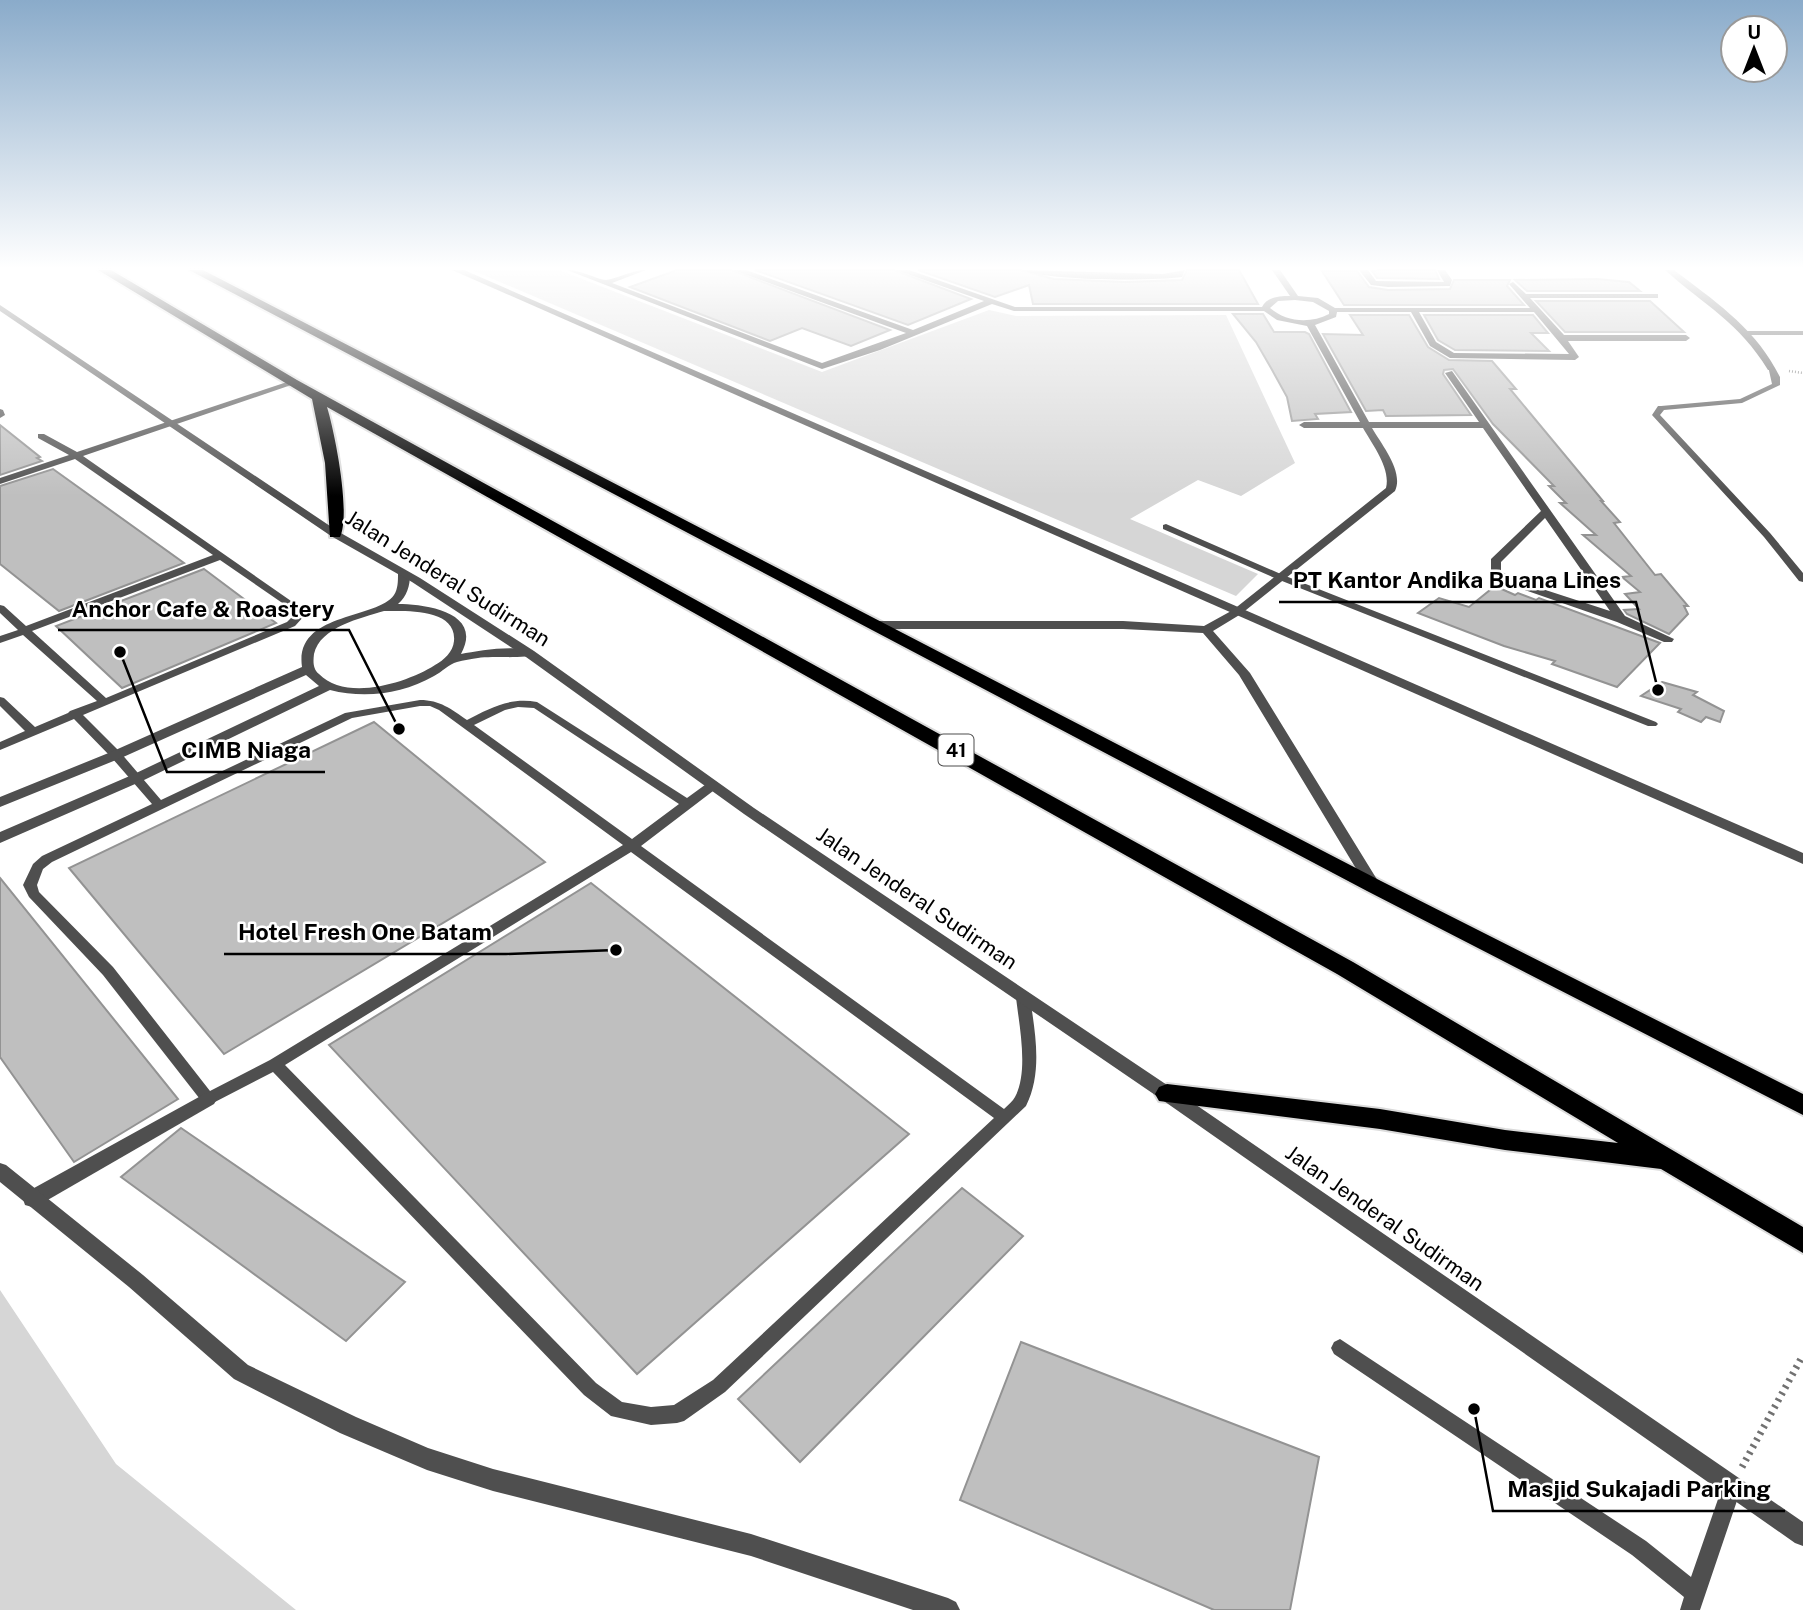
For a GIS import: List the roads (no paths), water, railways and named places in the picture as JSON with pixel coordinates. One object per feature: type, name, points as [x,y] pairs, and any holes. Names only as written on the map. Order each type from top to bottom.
[{"type":"highway","name":"41","points":[[229,345],[1333,962],[1803,1241]]},
{"type":"highway","points":[[337,345],[1374,886],[1803,1105]]},
{"type":"highway","points":[[317,394],[327,422],[335,534]]},
{"type":"highway","points":[[1167,1094],[1380,1119],[1505,1140],[1668,1160]]},
{"type":"street","name":"Jalan Jenderal Sudirman","points":[[56,345],[335,534],[530,654],[713,785],[1167,1094],[1803,1535]]},
{"type":"street","points":[[626,345],[1803,859]]},
{"type":"street","points":[[766,345],[820,366],[839,362],[882,345]]},
{"type":"street","points":[[876,625],[1124,625],[1206,630],[1237,612],[1391,489],[1393,483],[1388,465],[1323,345]]},
{"type":"street","points":[[1432,345],[1437,351],[1453,356],[1575,357],[1567,345]]},
{"type":"street","points":[[1758,345],[1766,354],[1771,368]]},
{"type":"street","points":[[1449,373],[1621,619]]},
{"type":"street","points":[[1304,425],[1484,425]]},
{"type":"street","points":[[1547,511],[1495,561],[1495,572],[1511,582],[1621,619],[1668,639]]},
{"type":"street","points":[[384,608],[420,608],[439,613],[453,621],[460,632],[460,645],[451,659],[434,673],[385,690],[358,691],[317,680],[308,668],[307,655],[315,641],[329,628],[349,618],[394,603],[403,592],[404,574]]},
{"type":"street","points":[[1206,630],[1244,673],[1374,886]]},
{"type":"street","points":[[451,659],[494,652],[530,654]]},
{"type":"street","points":[[0,802],[116,755],[308,668]]},
{"type":"street","points":[[0,838],[136,778],[329,685]]},
{"type":"street","points":[[33,1199],[208,1100]]},
{"type":"street","points":[[0,1171],[136,1281],[241,1372],[348,1425],[427,1459],[492,1480],[751,1545],[948,1610]]},
{"type":"lane","points":[[1771,368],[1776,377],[1776,385],[1742,401],[1661,408],[1656,415],[1767,535],[1803,579]]},
{"type":"lane","points":[[0,481],[293,383]]},
{"type":"lane","points":[[0,746],[296,620],[299,611],[75,456],[41,436]]},
{"type":"lane","points":[[1166,527],[1280,577],[1652,723]]},
{"type":"lane","points":[[0,640],[220,556]]},
{"type":"lane","points":[[0,607],[104,702]]},
{"type":"lane","points":[[0,700],[32,731]]},
{"type":"lane","points":[[713,785],[633,845],[275,1064],[208,1100],[108,971],[34,894],[30,884],[38,867],[47,859],[349,715],[385,706],[432,703],[468,724],[633,845],[1005,1118]]},
{"type":"lane","points":[[468,724],[506,704],[537,705],[687,804]]},
{"type":"lane","points":[[74,713],[116,755],[160,806]]},
{"type":"lane","points":[[275,1064],[590,1389],[618,1409],[651,1416],[677,1413],[719,1386],[1021,1102],[1028,1085],[1031,1063],[1023,997]]},
{"type":"lane","points":[[1340,1348],[1639,1548],[1693,1602],[1732,1486]]},
{"type":"place","name":"CIMB Niaga","points":[[120,652]]},
{"type":"place","name":"PT Kantor Andika Buana Lines","points":[[1658,690]]},
{"type":"place","name":"Anchor Cafe & Roastery","points":[[399,729]]},
{"type":"place","name":"Hotel Fresh One Batam","points":[[616,950]]},
{"type":"place","name":"Masjid Sukajadi Parking","points":[[1474,1409]]}]
